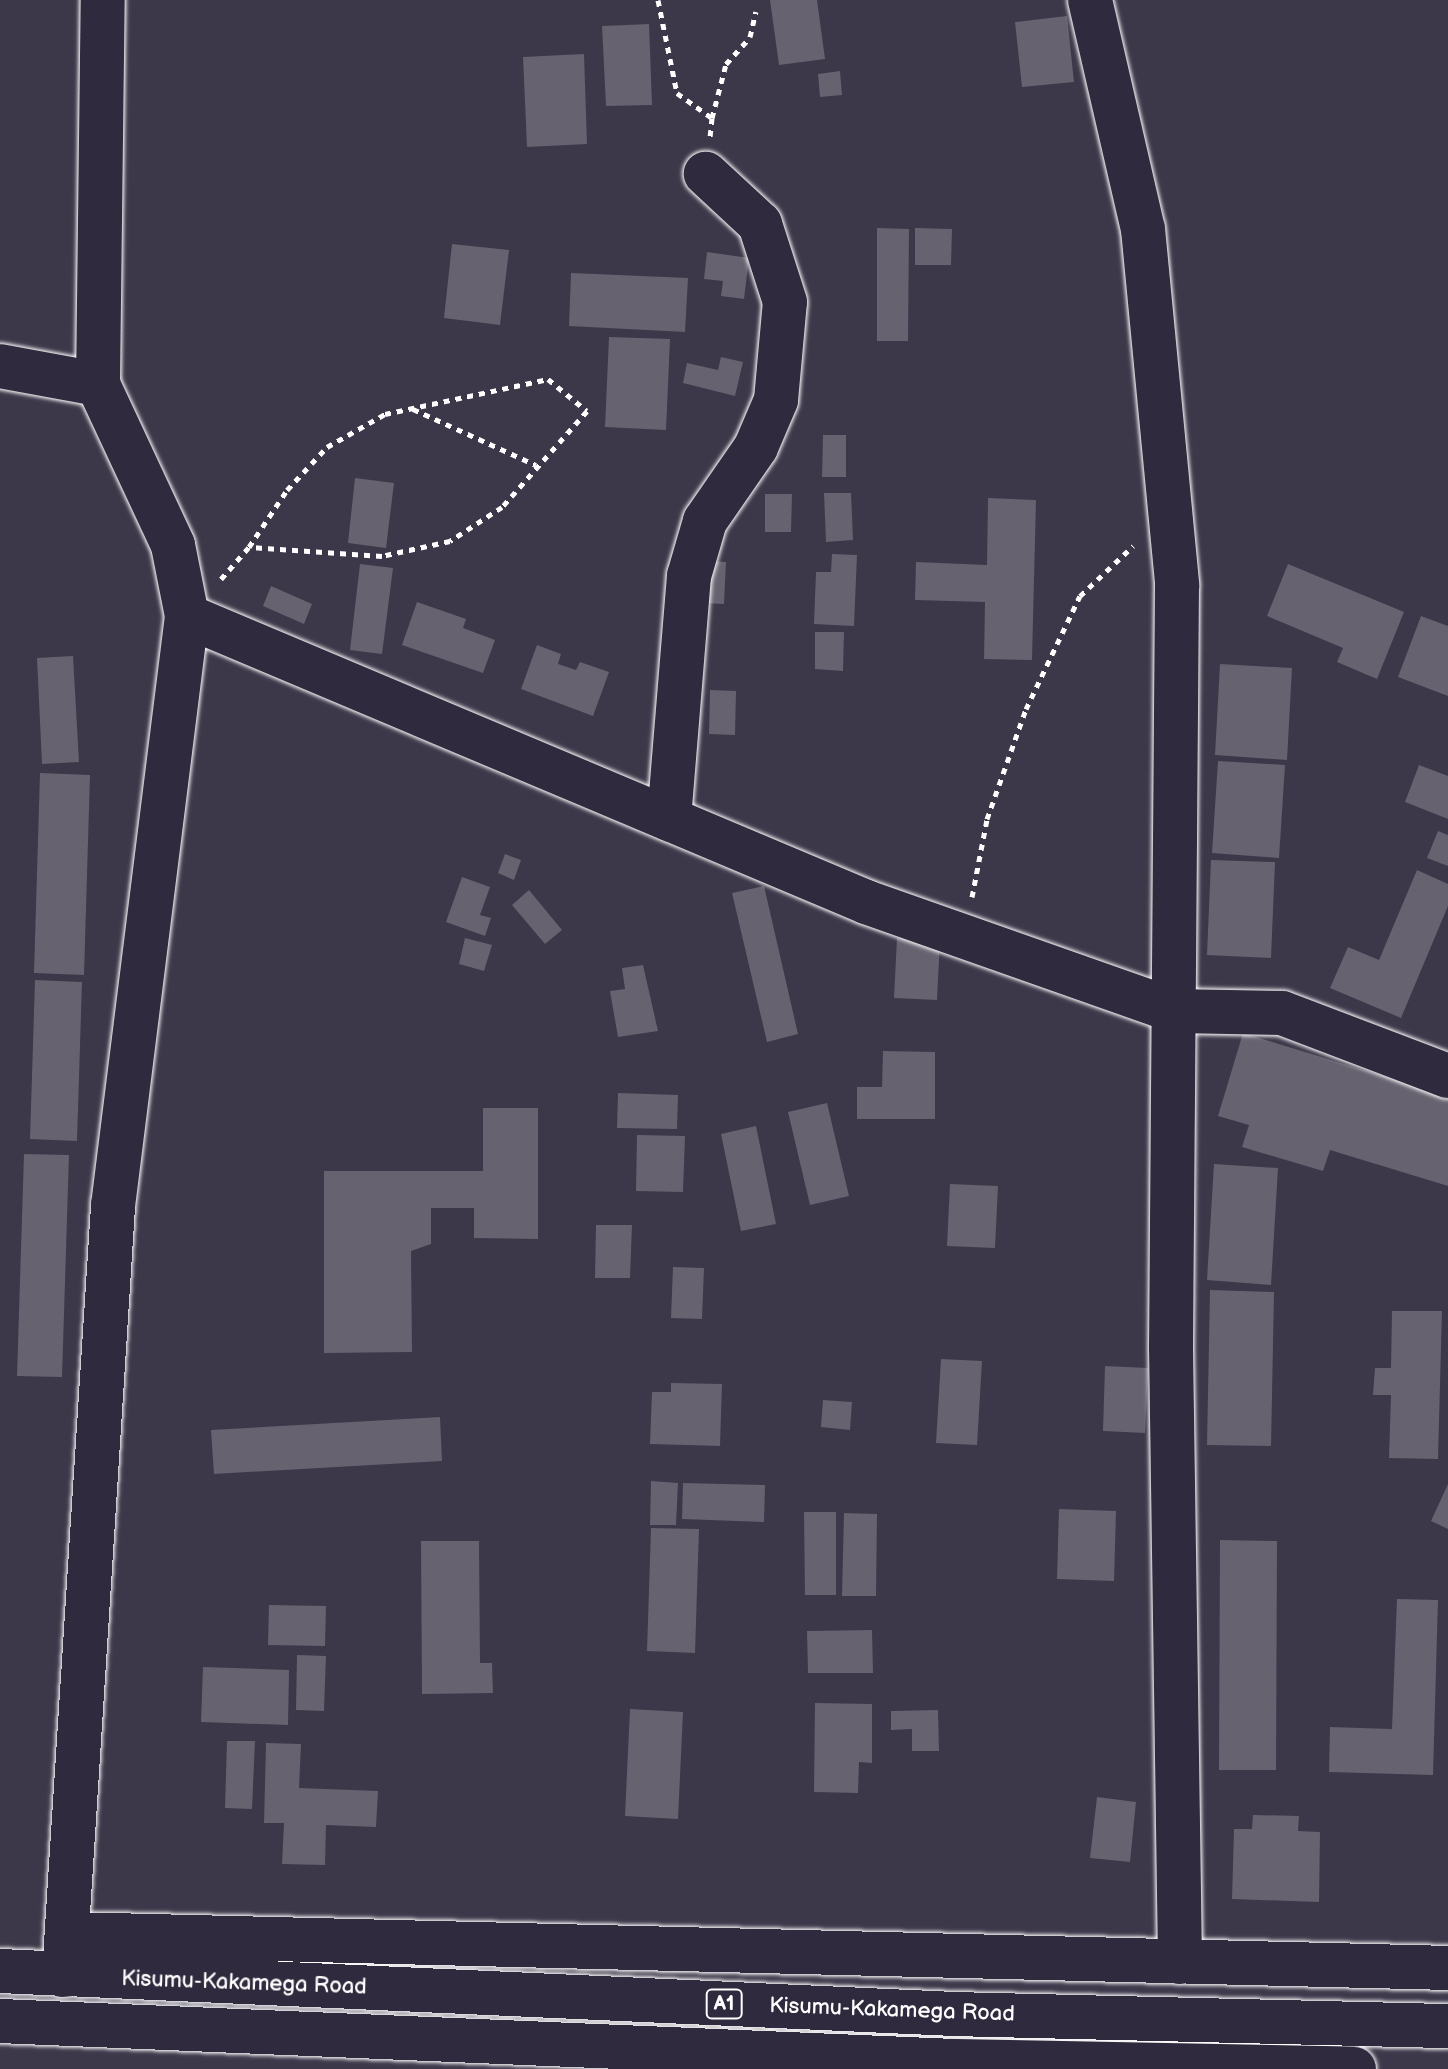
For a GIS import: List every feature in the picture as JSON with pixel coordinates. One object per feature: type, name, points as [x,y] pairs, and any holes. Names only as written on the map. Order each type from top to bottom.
[{"type":"main road","points":[[103,0],[98,384],[173,545],[187,616],[113,1206],[66,1954],[1180,1962],[1448,1968]]},
{"type":"main road","points":[[1090,0],[1143,229],[1163,407],[1177,585],[1171,1347],[1180,1962]]},
{"type":"main road","points":[[669,819],[689,576],[705,521],[756,447],[776,400],[785,302],[760,224],[706,174]]},
{"type":"main road","points":[[0,366],[98,384]]},
{"type":"main road","points":[[187,616],[866,902],[1175,1011],[1282,1013],[1448,1076]]},
{"type":"main road","name":"Kisumu-Kakamega Road","points":[[0,1971],[66,1954],[953,2014],[1448,2026]]},
{"type":"main road","name":"A1","points":[[0,2021],[941,2066],[1354,2069]]},
{"type":"path","points":[[658,0],[677,93],[712,118]]},
{"type":"path","points":[[706,174],[712,118],[726,64],[750,37],[756,12]]},
{"type":"path","points":[[548,379],[587,411],[502,507],[450,541],[382,556],[249,547],[287,490],[327,447],[385,414],[413,409],[548,379]]},
{"type":"path","points":[[413,409],[536,465]]},
{"type":"path","points":[[965,937],[987,819],[1026,709],[1080,596],[1137,543]]},
{"type":"building","points":[[770,0],[817,0],[825,59],[779,65]]},
{"type":"building","points":[[1067,16],[1074,82],[1022,87],[1015,22]]},
{"type":"building","points":[[649,24],[652,105],[606,106],[602,26]]},
{"type":"building","points":[[584,54],[587,144],[527,147],[523,57]]},
{"type":"building","points":[[840,71],[842,95],[820,97],[818,74]]},
{"type":"building","points":[[877,228],[909,229],[908,341],[877,341]]},
{"type":"building","points":[[915,228],[952,229],[951,265],[915,265]]},
{"type":"building","points":[[452,244],[509,250],[500,325],[444,318]]},
{"type":"building","points":[[707,252],[749,258],[744,299],[721,296],[723,281],[704,279]]},
{"type":"building","points":[[571,273],[688,278],[685,332],[569,326]]},
{"type":"building","points":[[609,337],[670,339],[666,430],[605,427]]},
{"type":"building","points":[[721,357],[743,362],[735,396],[683,383],[687,363],[718,370]]},
{"type":"building","points":[[823,435],[846,435],[846,477],[822,477]]},
{"type":"building","points":[[355,478],[394,483],[386,548],[348,543]]},
{"type":"building","points":[[824,493],[851,493],[853,540],[826,542]]},
{"type":"building","points":[[765,494],[792,494],[791,532],[765,532]]},
{"type":"building","points":[[988,498],[1036,500],[1032,660],[984,659],[985,602],[915,600],[916,562],[987,565]]},
{"type":"building","points":[[832,554],[857,555],[854,626],[814,624],[816,572],[831,572]]},
{"type":"building","points":[[703,561],[726,562],[724,604],[701,603]]},
{"type":"building","points":[[360,564],[393,568],[382,654],[350,650]]},
{"type":"building","points":[[1288,564],[1404,612],[1377,679],[1337,662],[1343,648],[1267,616]]},
{"type":"building","points":[[271,586],[312,604],[304,624],[263,606]]},
{"type":"building","points":[[417,602],[466,619],[463,628],[495,640],[483,673],[402,645]]},
{"type":"building","points":[[1421,616],[1448,626],[1448,696],[1398,677]]},
{"type":"building","points":[[815,632],[844,632],[843,671],[815,669]]},
{"type":"building","points":[[537,645],[561,654],[558,664],[576,670],[580,662],[609,672],[593,716],[521,689]]},
{"type":"building","points":[[73,656],[79,762],[42,764],[37,658]]},
{"type":"building","points":[[1220,664],[1292,668],[1287,760],[1215,755]]},
{"type":"building","points":[[710,690],[736,691],[735,735],[709,734]]},
{"type":"building","points":[[1218,761],[1285,765],[1279,858],[1212,853]]},
{"type":"building","points":[[1419,765],[1448,776],[1448,819],[1405,802]]},
{"type":"building","points":[[40,773],[90,775],[84,975],[34,973]]},
{"type":"building","points":[[1438,831],[1448,835],[1448,866],[1427,858]]},
{"type":"building","points":[[505,854],[521,860],[514,880],[498,873]]},
{"type":"building","points":[[1211,860],[1275,862],[1271,958],[1207,955]]},
{"type":"building","points":[[1417,870],[1448,884],[1448,906],[1401,1018],[1330,988],[1348,947],[1379,960]]},
{"type":"building","points":[[462,877],[490,887],[480,915],[491,918],[485,936],[446,922]]},
{"type":"building","points":[[764,886],[798,1034],[767,1042],[732,893]]},
{"type":"building","points":[[529,890],[562,930],[545,944],[512,905]]},
{"type":"building","points":[[465,938],[492,945],[484,971],[459,964]]},
{"type":"building","points":[[897,938],[940,940],[937,1000],[894,998]]},
{"type":"building","points":[[643,965],[658,1031],[618,1037],[610,991],[625,989],[622,968]]},
{"type":"building","points":[[35,980],[82,982],[77,1141],[30,1139]]},
{"type":"building","points":[[1243,1033],[1448,1096],[1448,1186],[1330,1150],[1323,1171],[1242,1147],[1249,1125],[1218,1116]]},
{"type":"building","points":[[883,1051],[935,1052],[935,1119],[857,1119],[857,1087],[882,1087]]},
{"type":"building","points":[[618,1093],[678,1095],[677,1129],[617,1128]]},
{"type":"building","points":[[827,1103],[849,1196],[810,1205],[788,1112]]},
{"type":"building","points":[[483,1108],[538,1108],[538,1239],[474,1238],[474,1208],[431,1208],[431,1244],[411,1251],[412,1352],[324,1353],[324,1171],[483,1171]]},
{"type":"building","points":[[756,1126],[776,1224],[741,1231],[721,1134]]},
{"type":"building","points":[[637,1135],[685,1136],[683,1192],[636,1191]]},
{"type":"building","points":[[24,1154],[69,1155],[62,1377],[17,1376]]},
{"type":"building","points":[[1214,1164],[1278,1168],[1271,1285],[1207,1280]]},
{"type":"building","points":[[950,1184],[998,1186],[995,1248],[947,1246]]},
{"type":"building","points":[[596,1225],[632,1225],[630,1278],[595,1278]]},
{"type":"building","points":[[673,1267],[704,1268],[702,1319],[671,1318]]},
{"type":"building","points":[[1210,1290],[1274,1292],[1271,1446],[1207,1445]]},
{"type":"building","points":[[1392,1311],[1442,1311],[1438,1459],[1389,1458],[1391,1395],[1373,1395],[1375,1368],[1391,1368]]},
{"type":"building","points":[[941,1359],[982,1361],[977,1445],[936,1443]]},
{"type":"building","points":[[1105,1366],[1148,1368],[1145,1433],[1103,1431]]},
{"type":"building","points":[[671,1383],[722,1384],[720,1446],[650,1444],[652,1392],[671,1392]]},
{"type":"building","points":[[823,1400],[852,1402],[850,1430],[821,1427]]},
{"type":"building","points":[[440,1417],[442,1461],[214,1474],[211,1430]]},
{"type":"building","points":[[651,1481],[678,1483],[676,1525],[650,1525]]},
{"type":"building","points":[[683,1483],[765,1485],[764,1522],[682,1519]]},
{"type":"building","points":[[1448,1484],[1448,1529],[1431,1521]]},
{"type":"building","points":[[1059,1509],[1116,1511],[1114,1581],[1057,1579]]},
{"type":"building","points":[[804,1512],[836,1512],[836,1595],[805,1595]]},
{"type":"building","points":[[844,1513],[877,1514],[876,1596],[842,1596]]},
{"type":"building","points":[[651,1528],[699,1529],[695,1653],[647,1651]]},
{"type":"building","points":[[1220,1540],[1277,1541],[1276,1770],[1219,1770]]},
{"type":"building","points":[[421,1541],[479,1541],[480,1663],[492,1663],[493,1693],[422,1694]]},
{"type":"building","points":[[1397,1599],[1438,1600],[1433,1775],[1329,1772],[1330,1727],[1392,1729]]},
{"type":"building","points":[[269,1605],[326,1606],[325,1646],[268,1645]]},
{"type":"building","points":[[872,1630],[873,1673],[808,1673],[807,1631]]},
{"type":"building","points":[[297,1655],[326,1656],[324,1711],[296,1710]]},
{"type":"building","points":[[203,1667],[289,1670],[288,1725],[201,1722]]},
{"type":"building","points":[[815,1703],[872,1704],[872,1763],[859,1762],[858,1793],[814,1792]]},
{"type":"building","points":[[630,1709],[683,1712],[678,1819],[625,1816]]},
{"type":"building","points":[[938,1710],[939,1751],[912,1751],[912,1729],[891,1730],[891,1711]]},
{"type":"building","points":[[227,1741],[255,1741],[252,1809],[225,1808]]},
{"type":"building","points":[[266,1743],[301,1744],[299,1788],[378,1791],[376,1827],[326,1825],[325,1865],[282,1864],[284,1823],[264,1823]]},
{"type":"building","points":[[1097,1797],[1136,1802],[1130,1862],[1090,1858]]},
{"type":"building","points":[[1253,1815],[1299,1816],[1298,1831],[1320,1832],[1319,1902],[1232,1899],[1234,1829],[1252,1829]]}]
